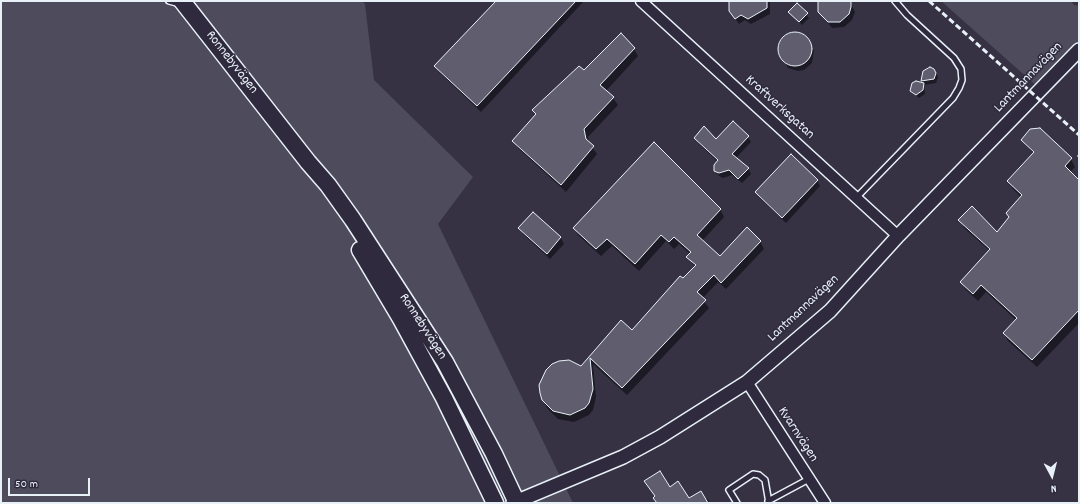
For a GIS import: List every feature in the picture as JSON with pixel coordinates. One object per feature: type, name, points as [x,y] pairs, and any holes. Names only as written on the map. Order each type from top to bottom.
[{"type":"main road","name":"Ronnebyvägen","points":[[184,3],[308,162],[328,185],[353,220],[445,362],[494,454],[516,503]]},
{"type":"main road","name":"Ronnebyvägen","points":[[308,162],[321,188],[342,219],[408,332],[444,398],[495,503]]},
{"type":"street","name":"Kraftverksgatan","points":[[641,1],[898,236]]},
{"type":"street","name":"Lantmannavägen","points":[[516,503],[623,457],[660,437],[747,382],[830,311],[898,236],[1079,50]]},
{"type":"street","name":"Kvarnvägen","points":[[747,382],[825,503]]},
{"type":"lane","points":[[169,1],[184,3]]},
{"type":"lane","points":[[856,198],[953,98],[960,88],[962,80],[960,69],[954,58],[894,1]]},
{"type":"lane","points":[[736,503],[729,490],[753,474],[759,475],[765,480],[768,502],[809,480]]},
{"type":"shaded area","points":[[1,1],[362,1],[365,4],[374,80],[473,177],[438,224],[573,503],[1,503]]},
{"type":"shaded area","points":[[941,1],[1071,1],[1074,5],[1079,6],[1079,44],[1039,88]]},
{"type":"building","points":[[496,1],[576,1],[477,106],[434,66]]},
{"type":"building","points":[[729,1],[767,1],[767,8],[748,19],[741,15],[735,19],[729,11]]},
{"type":"building","points":[[818,1],[851,1],[849,14],[840,22],[828,22],[818,12]]},
{"type":"building","points":[[797,3],[808,13],[799,22],[788,12]]},
{"type":"building","points":[[792,32],[798,32],[807,37],[811,43],[811,55],[807,61],[798,66],[792,66],[783,61],[778,52],[778,46],[783,37]]},
{"type":"building","points":[[621,33],[635,48],[600,85],[614,97],[584,129],[586,139],[594,146],[561,185],[512,141],[536,114],[532,110],[579,66],[584,70]]},
{"type":"building","points":[[930,67],[934,69],[936,73],[934,79],[921,81],[923,71]]},
{"type":"building","points":[[916,81],[924,83],[923,90],[916,95],[910,91],[912,83]]},
{"type":"building","points":[[733,121],[749,136],[732,154],[749,168],[738,179],[729,170],[719,173],[714,171],[714,165],[718,160],[694,138],[704,126],[716,139]]},
{"type":"building","points":[[1040,128],[1072,158],[1065,166],[1079,180],[1079,310],[1032,360],[1003,333],[1017,318],[981,285],[973,294],[960,282],[990,249],[958,220],[972,206],[997,232],[1009,217],[1006,213],[1022,195],[1007,181],[1034,152],[1021,140],[1030,129]]},
{"type":"building","points":[[654,142],[721,209],[697,235],[720,256],[747,227],[761,241],[721,283],[714,275],[697,292],[706,300],[622,388],[590,358],[593,389],[589,403],[585,408],[570,415],[553,411],[542,400],[540,393],[539,385],[546,370],[552,364],[559,361],[569,360],[581,366],[621,320],[632,330],[680,276],[683,278],[696,265],[686,257],[691,252],[674,237],[669,242],[661,235],[635,264],[607,239],[596,249],[573,228]]},
{"type":"building","points":[[791,154],[818,180],[782,218],[755,192]]},
{"type":"building","points":[[533,212],[561,237],[547,254],[518,228]]},
{"type":"building","points":[[660,471],[670,487],[678,481],[689,498],[701,491],[708,503],[657,503],[653,498],[655,496],[644,481]]},
{"type":"railway","points":[[929,1],[1079,135]]}]
